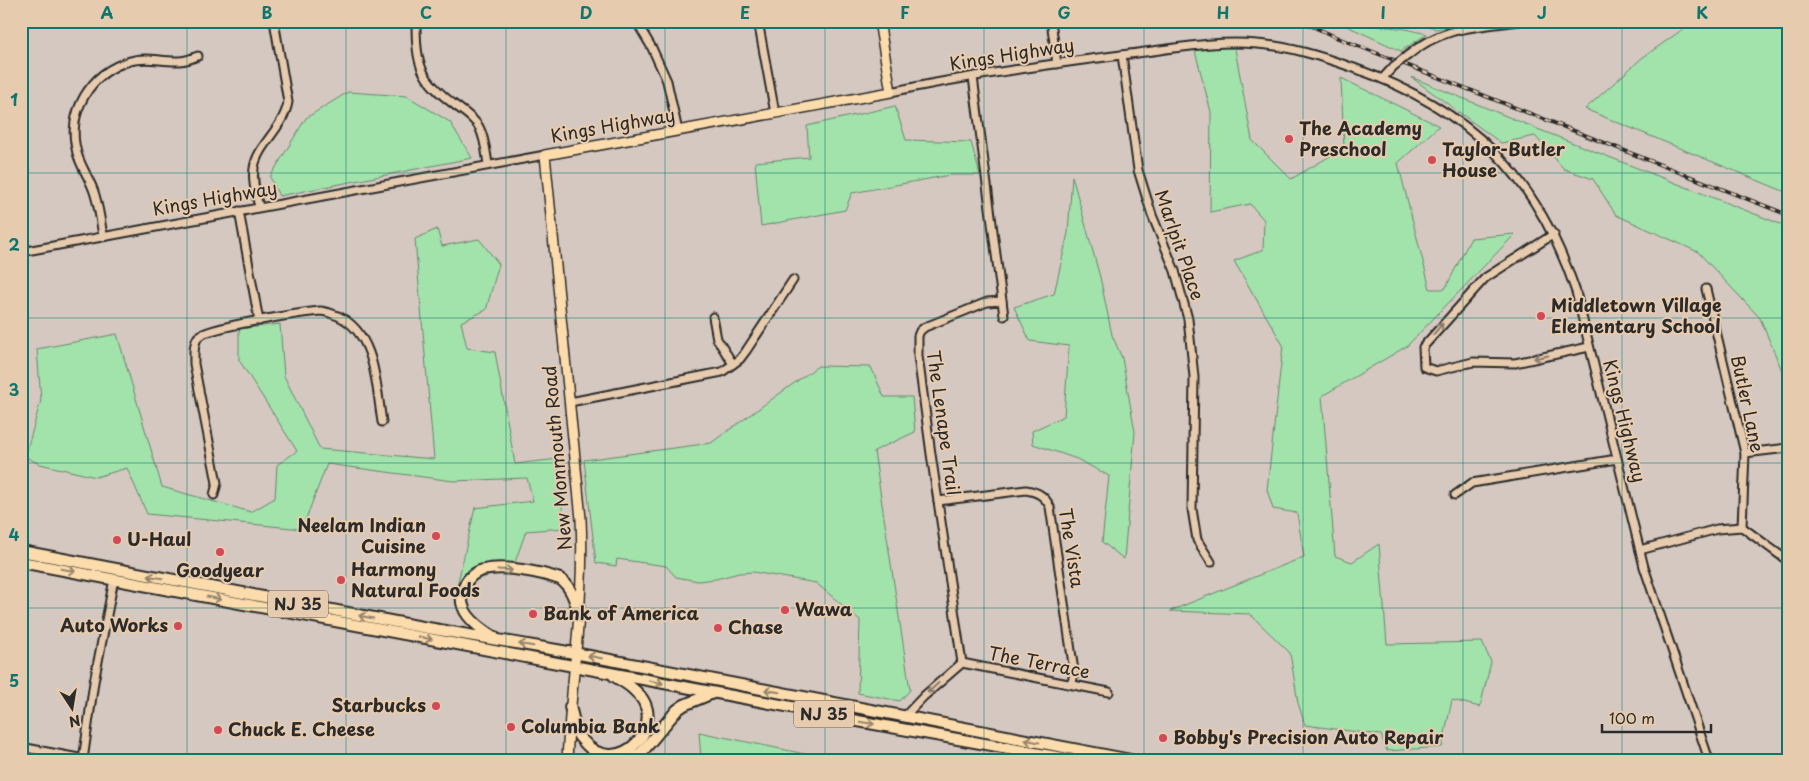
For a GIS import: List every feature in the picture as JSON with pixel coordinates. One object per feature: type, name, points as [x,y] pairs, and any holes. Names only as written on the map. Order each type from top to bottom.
[{"type":"highway","name":"NJ 35","points":[[21,551],[368,617],[574,653],[1131,760]]},
{"type":"highway","name":"NJ 35","points":[[21,562],[806,710],[1021,755],[1074,760]]},
{"type":"highway","points":[[499,640],[476,626],[463,604],[464,586],[472,576],[483,570],[520,571],[560,579],[572,594],[580,613]]},
{"type":"highway","points":[[570,707],[578,734],[589,748],[596,752],[612,755],[620,754],[637,744],[646,731],[648,722],[646,707],[634,689],[609,673]]},
{"type":"highway","points":[[630,760],[642,752],[684,704],[714,693]]},
{"type":"main road","points":[[879,21],[891,92]]},
{"type":"main road","name":"Kings Highway","points":[[545,154],[891,92]]},
{"type":"main road","name":"New Monmouth Road","points":[[545,154],[582,519],[583,568],[580,613],[574,653],[567,760]]},
{"type":"street","points":[[258,207],[254,182],[254,164],[286,113],[288,102],[274,21]]},
{"type":"street","points":[[416,21],[417,53],[424,74],[434,88],[476,124],[482,133],[488,164]]},
{"type":"street","points":[[636,21],[652,48],[664,74],[678,131]]},
{"type":"street","points":[[758,21],[775,113]]},
{"type":"street","points":[[1051,21],[1056,64]]},
{"type":"street","points":[[1382,79],[1394,66],[1423,43],[1446,32],[1520,21]]},
{"type":"street","name":"Kings Highway","points":[[891,92],[973,77],[1122,55],[1228,43],[1261,44],[1282,47],[1338,62],[1382,79],[1424,99],[1447,113],[1491,148],[1524,186],[1554,234],[1566,263],[1576,292],[1651,589],[1709,760]]},
{"type":"street","name":"Marlpit Place","points":[[1122,55],[1138,170],[1152,215],[1175,271],[1188,319],[1194,377],[1192,509],[1197,540],[1211,562]]},
{"type":"street","points":[[103,236],[95,193],[79,160],[75,146],[74,123],[85,93],[100,76],[124,62],[147,58],[178,61],[198,56]]},
{"type":"street","points":[[973,77],[1004,316]]},
{"type":"street","name":"Kings Highway","points":[[21,252],[545,154]]},
{"type":"street","points":[[239,211],[259,322]]},
{"type":"street","points":[[1554,234],[1485,278],[1423,347],[1424,367],[1436,371],[1473,362],[1516,363],[1589,347]]},
{"type":"street","points":[[570,402],[715,375],[728,369],[746,351],[793,280]]},
{"type":"street","name":"Butler Lane","points":[[1706,289],[1745,453],[1742,527]]},
{"type":"street","name":"The Lenape Trail","points":[[962,663],[953,611],[918,356],[918,336],[920,331],[926,327],[960,312],[987,302],[1002,301]]},
{"type":"street","points":[[214,495],[217,483],[194,364],[195,345],[199,336],[208,331],[224,326],[323,311],[349,322],[361,334],[368,349],[382,422]]},
{"type":"street","points":[[713,317],[716,339],[733,364]]},
{"type":"street","points":[[1745,453],[1788,448]]},
{"type":"street","points":[[1455,495],[1472,483],[1617,459]]},
{"type":"street","name":"The Vista","points":[[938,502],[1026,490],[1035,491],[1045,498],[1050,507],[1066,614],[1074,671],[1072,684]]},
{"type":"street","points":[[1640,550],[1717,529],[1742,527],[1788,561]]},
{"type":"street","points":[[21,747],[83,759],[94,682],[114,579]]},
{"type":"street","points":[[906,716],[924,696],[962,663]]},
{"type":"street","name":"The Terrace","points":[[962,663],[1109,692]]},
{"type":"green space","points":[[1336,21],[1355,21],[1361,24],[1406,29],[1427,34],[1401,51]]},
{"type":"green space","points":[[1407,21],[1485,21],[1436,29],[1424,24]]},
{"type":"green space","points":[[1682,21],[1788,21],[1788,193],[1585,109],[1642,58],[1686,27]]},
{"type":"green space","points":[[1234,44],[1252,140],[1291,179],[1344,148],[1341,78],[1439,126],[1398,163],[1430,289],[1445,289],[1471,238],[1515,234],[1407,346],[1322,396],[1335,556],[1352,562],[1379,544],[1387,644],[1482,642],[1491,662],[1480,707],[1452,700],[1442,747],[1387,751],[1381,735],[1305,725],[1298,703],[1290,653],[1250,614],[1170,611],[1304,557],[1297,513],[1273,509],[1267,490],[1283,345],[1234,261],[1263,250],[1264,220],[1250,204],[1210,212],[1211,112],[1194,47]]},
{"type":"green space","points":[[1411,77],[1540,130],[1788,227],[1788,385],[1760,318],[1698,252],[1616,215],[1593,179],[1564,169],[1535,136],[1501,143]]},
{"type":"green space","points":[[348,92],[407,96],[450,122],[472,158],[279,196],[270,177],[306,118]]},
{"type":"green space","points":[[895,106],[906,140],[971,142],[980,175],[950,175],[852,193],[845,210],[761,226],[755,162],[809,157],[807,126]]},
{"type":"green space","points":[[1072,176],[1100,277],[1112,335],[1122,358],[1135,432],[1124,559],[1102,542],[1109,476],[1077,459],[1033,444],[1032,431],[1064,416],[1069,346],[1030,341],[1014,307],[1054,294],[1068,233]]},
{"type":"green space","points":[[437,229],[442,246],[479,239],[499,264],[486,310],[461,322],[467,348],[495,352],[515,464],[558,459],[564,528],[526,531],[513,568],[457,586],[475,508],[533,501],[527,478],[453,481],[327,464],[302,529],[147,514],[127,468],[96,477],[40,464],[21,455],[21,450],[27,450],[41,400],[37,349],[117,334],[162,487],[251,512],[275,498],[277,465],[297,451],[239,360],[239,329],[280,324],[284,376],[320,449],[434,459],[415,239]]},
{"type":"green space","points":[[818,366],[871,367],[884,397],[912,397],[915,432],[874,451],[910,690],[900,701],[858,693],[860,620],[816,583],[753,572],[698,581],[676,577],[666,566],[617,559],[616,566],[596,563],[584,460],[711,443]]},
{"type":"green space","points":[[699,732],[805,754],[804,760],[701,760]]},
{"type":"railway","points":[[1301,21],[1338,38],[1788,215]]},
{"type":"place","name":"The Academy Preschool","points":[[1289,139]]},
{"type":"place","name":"Taylor-Butler House","points":[[1432,160]]},
{"type":"place","name":"Middletown Village Elementary School","points":[[1541,316]]},
{"type":"place","name":"Neelam Indian Cuisine","points":[[436,536]]},
{"type":"place","name":"U-Haul","points":[[117,540]]},
{"type":"place","name":"Goodyear","points":[[220,552]]},
{"type":"place","name":"Harmony Natural Foods","points":[[341,580]]},
{"type":"place","name":"Wawa","points":[[785,610]]},
{"type":"place","name":"Bank of America","points":[[533,614]]},
{"type":"place","name":"Auto Works","points":[[178,626]]},
{"type":"place","name":"Chase","points":[[718,628]]},
{"type":"place","name":"Starbucks","points":[[436,706]]},
{"type":"place","name":"Columbia Bank","points":[[511,727]]},
{"type":"place","name":"Chuck E. Cheese","points":[[218,730]]},
{"type":"place","name":"Bobby's Precision Auto Repair","points":[[1163,738]]}]
